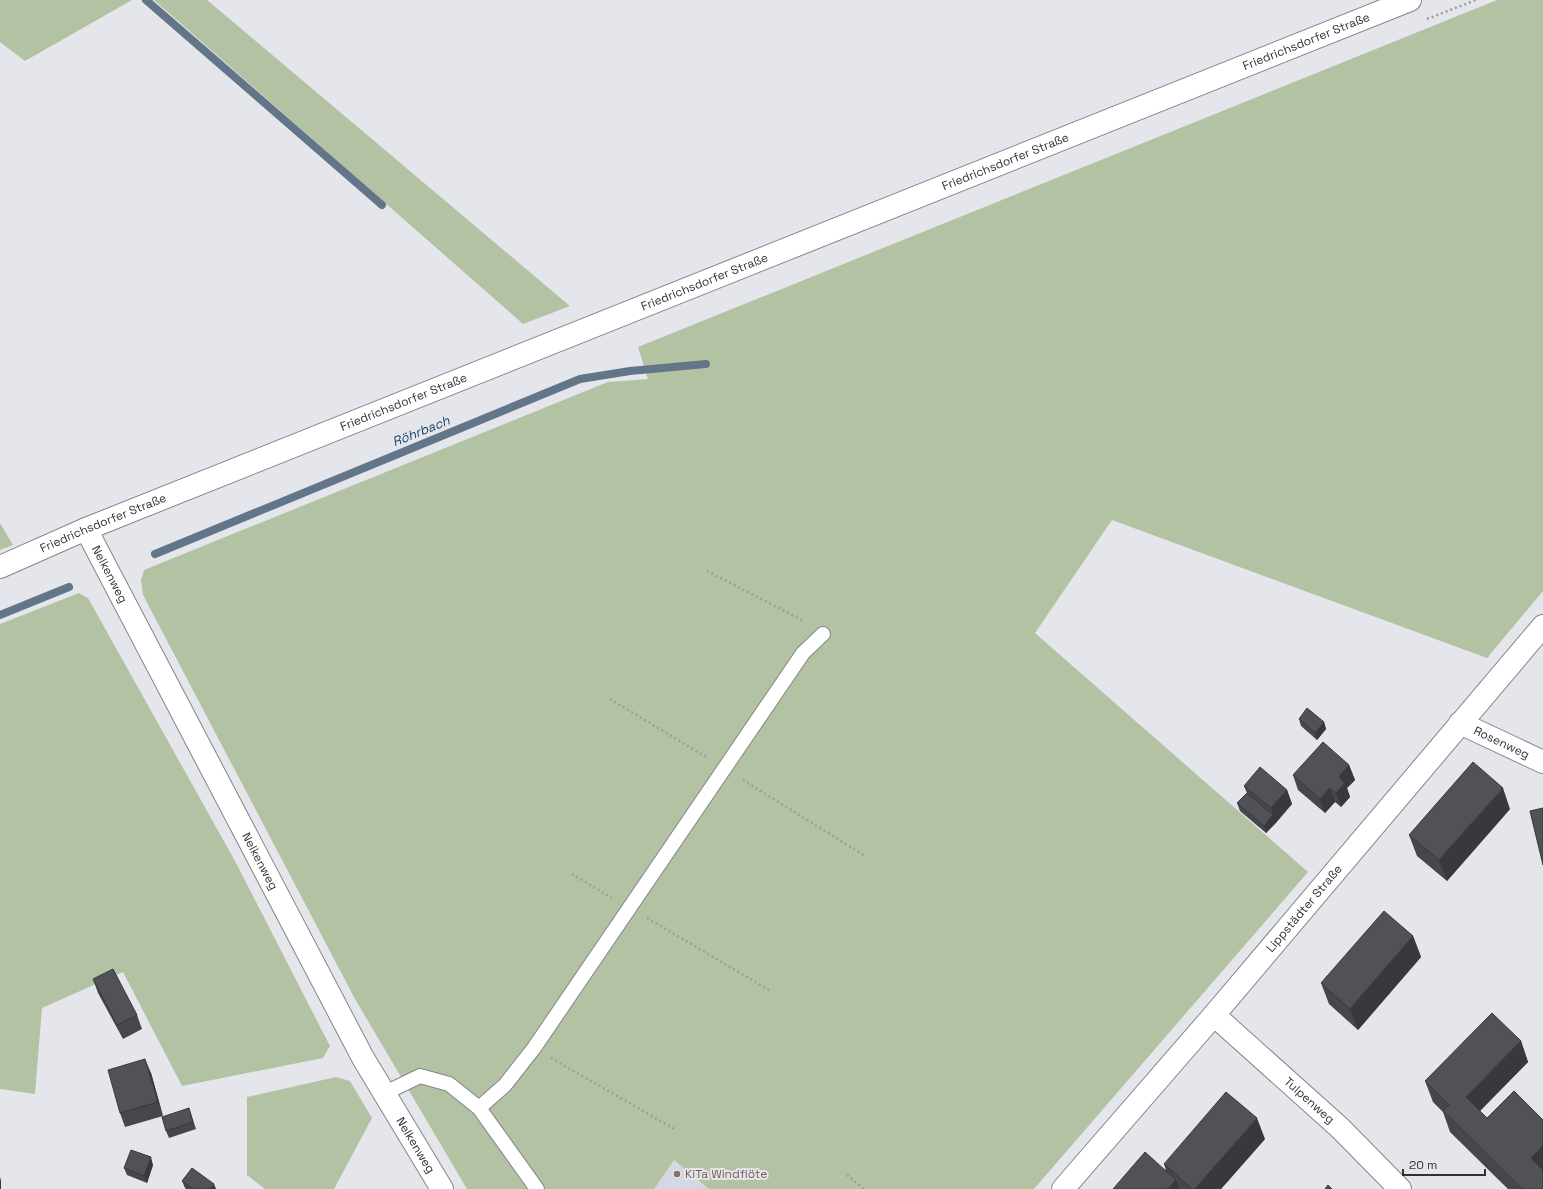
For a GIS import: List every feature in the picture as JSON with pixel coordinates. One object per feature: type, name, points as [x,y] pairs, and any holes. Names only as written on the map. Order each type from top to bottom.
[{"type":"street","name":"Friedrichsdorfer Straße","points":[[0,567],[86,529],[1410,0]]},
{"type":"street","name":"Nelkenweg","points":[[86,529],[359,1051],[442,1189]]},
{"type":"street","name":"Lippstädter Straße","points":[[1063,1189],[1214,1015],[1543,626]]},
{"type":"street","name":"Rosenweg","points":[[1460,723],[1543,762]]},
{"type":"street","name":"Tulpenweg","points":[[1214,1015],[1340,1128],[1400,1189]]},
{"type":"lane","points":[[479,1108],[505,1085],[534,1048],[803,653],[823,634]]},
{"type":"lane","points":[[385,1093],[420,1076],[450,1084],[479,1108],[537,1189]]},
{"type":"path","points":[[707,571],[811,625],[823,634]]},
{"type":"path","points":[[610,699],[864,856]]},
{"type":"path","points":[[572,874],[769,990]]},
{"type":"path","points":[[534,1048],[676,1130]]},
{"type":"path","points":[[847,1175],[864,1189]]},
{"type":"shaded area","name":"KiTa Windflöte","points":[[674,1160],[709,1189],[654,1189]]},
{"type":"green space","points":[[0,0],[132,0],[25,61],[0,42]]},
{"type":"green space","points":[[154,0],[207,0],[570,306],[523,324]]},
{"type":"green space","points":[[1497,0],[1543,0],[1543,591],[1487,658],[1112,520],[1035,633],[1308,872],[1034,1189],[709,1189],[674,1160],[654,1189],[467,1189],[355,999],[143,595],[141,580],[144,570],[608,382],[648,379],[638,347]]},
{"type":"green space","points":[[0,523],[13,545],[0,550]]},
{"type":"green space","points":[[79,593],[88,598],[235,861],[330,1046],[323,1058],[182,1086],[123,972],[42,1008],[35,1094],[0,1089],[0,624]]},
{"type":"green space","points":[[336,1077],[350,1081],[372,1118],[334,1189],[265,1189],[247,1175],[247,1097]]},
{"type":"building","points":[[1307,708],[1324,722],[1315,733],[1299,719]]},
{"type":"building","points":[[1323,742],[1349,765],[1339,777],[1345,783],[1336,793],[1330,788],[1320,799],[1293,775]]},
{"type":"building","points":[[1473,762],[1503,788],[1439,860],[1409,835]]},
{"type":"building","points":[[1260,767],[1287,790],[1271,808],[1244,786]]},
{"type":"building","points":[[1247,793],[1273,815],[1264,826],[1237,803]]},
{"type":"building","points":[[1543,808],[1543,865],[1530,811]]},
{"type":"building","points":[[1384,911],[1413,936],[1350,1009],[1321,983]]},
{"type":"building","points":[[113,969],[137,1015],[117,1025],[93,979]]},
{"type":"building","points":[[1492,1013],[1521,1041],[1466,1097],[1487,1118],[1514,1091],[1543,1120],[1543,1146],[1531,1158],[1543,1170],[1543,1189],[1522,1189],[1443,1111],[1449,1105],[1425,1081]]},
{"type":"building","points":[[145,1059],[158,1102],[120,1113],[108,1070]]},
{"type":"building","points":[[1226,1092],[1257,1118],[1195,1189],[1192,1189],[1164,1164]]},
{"type":"building","points":[[189,1108],[193,1122],[166,1131],[162,1117]]},
{"type":"building","points":[[131,1150],[151,1157],[144,1176],[124,1168]]},
{"type":"building","points":[[1145,1152],[1176,1180],[1168,1189],[1113,1189]]},
{"type":"building","points":[[192,1168],[214,1184],[211,1189],[193,1189],[182,1181]]},
{"type":"building","points":[[1328,1185],[1332,1189],[1325,1189]]},
{"type":"waterway","points":[[146,0],[382,205]]},
{"type":"waterway","name":"Röhrbach","points":[[155,554],[580,379],[630,371],[706,364]]},
{"type":"waterway","name":"Röhrbach","points":[[0,615],[69,587]]},
{"type":"place","name":"KiTa Windflöte","points":[[677,1174]]}]
